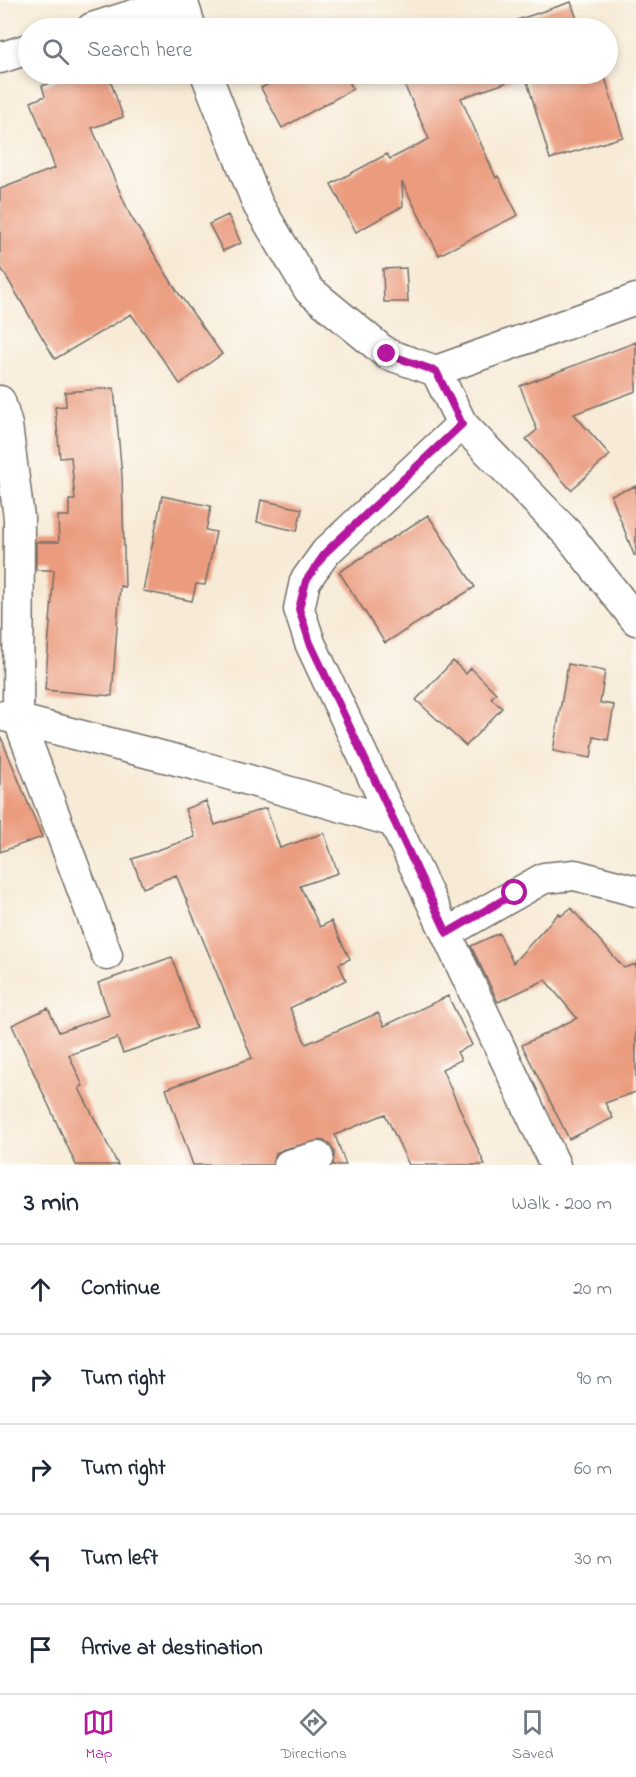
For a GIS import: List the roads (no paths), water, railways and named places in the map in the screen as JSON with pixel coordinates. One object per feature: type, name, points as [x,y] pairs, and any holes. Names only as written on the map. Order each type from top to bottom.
[{"type":"street","points":[[124,18],[182,0],[188,18]]},
{"type":"street","points":[[0,58],[18,52]]},
{"type":"street","points":[[210,84],[258,205],[309,290],[387,354],[436,371],[636,299]]},
{"type":"street","points":[[436,371],[462,424],[569,535],[636,620]]},
{"type":"street","points":[[0,401],[7,425],[19,518],[9,717],[107,955]]},
{"type":"street","points":[[462,424],[326,552],[306,581],[299,609],[310,643],[555,1165]]},
{"type":"street","points":[[9,717],[395,822]]},
{"type":"street","points":[[447,933],[544,878],[575,875],[636,891]]},
{"type":"street","points":[[289,1165],[318,1157]]}]
